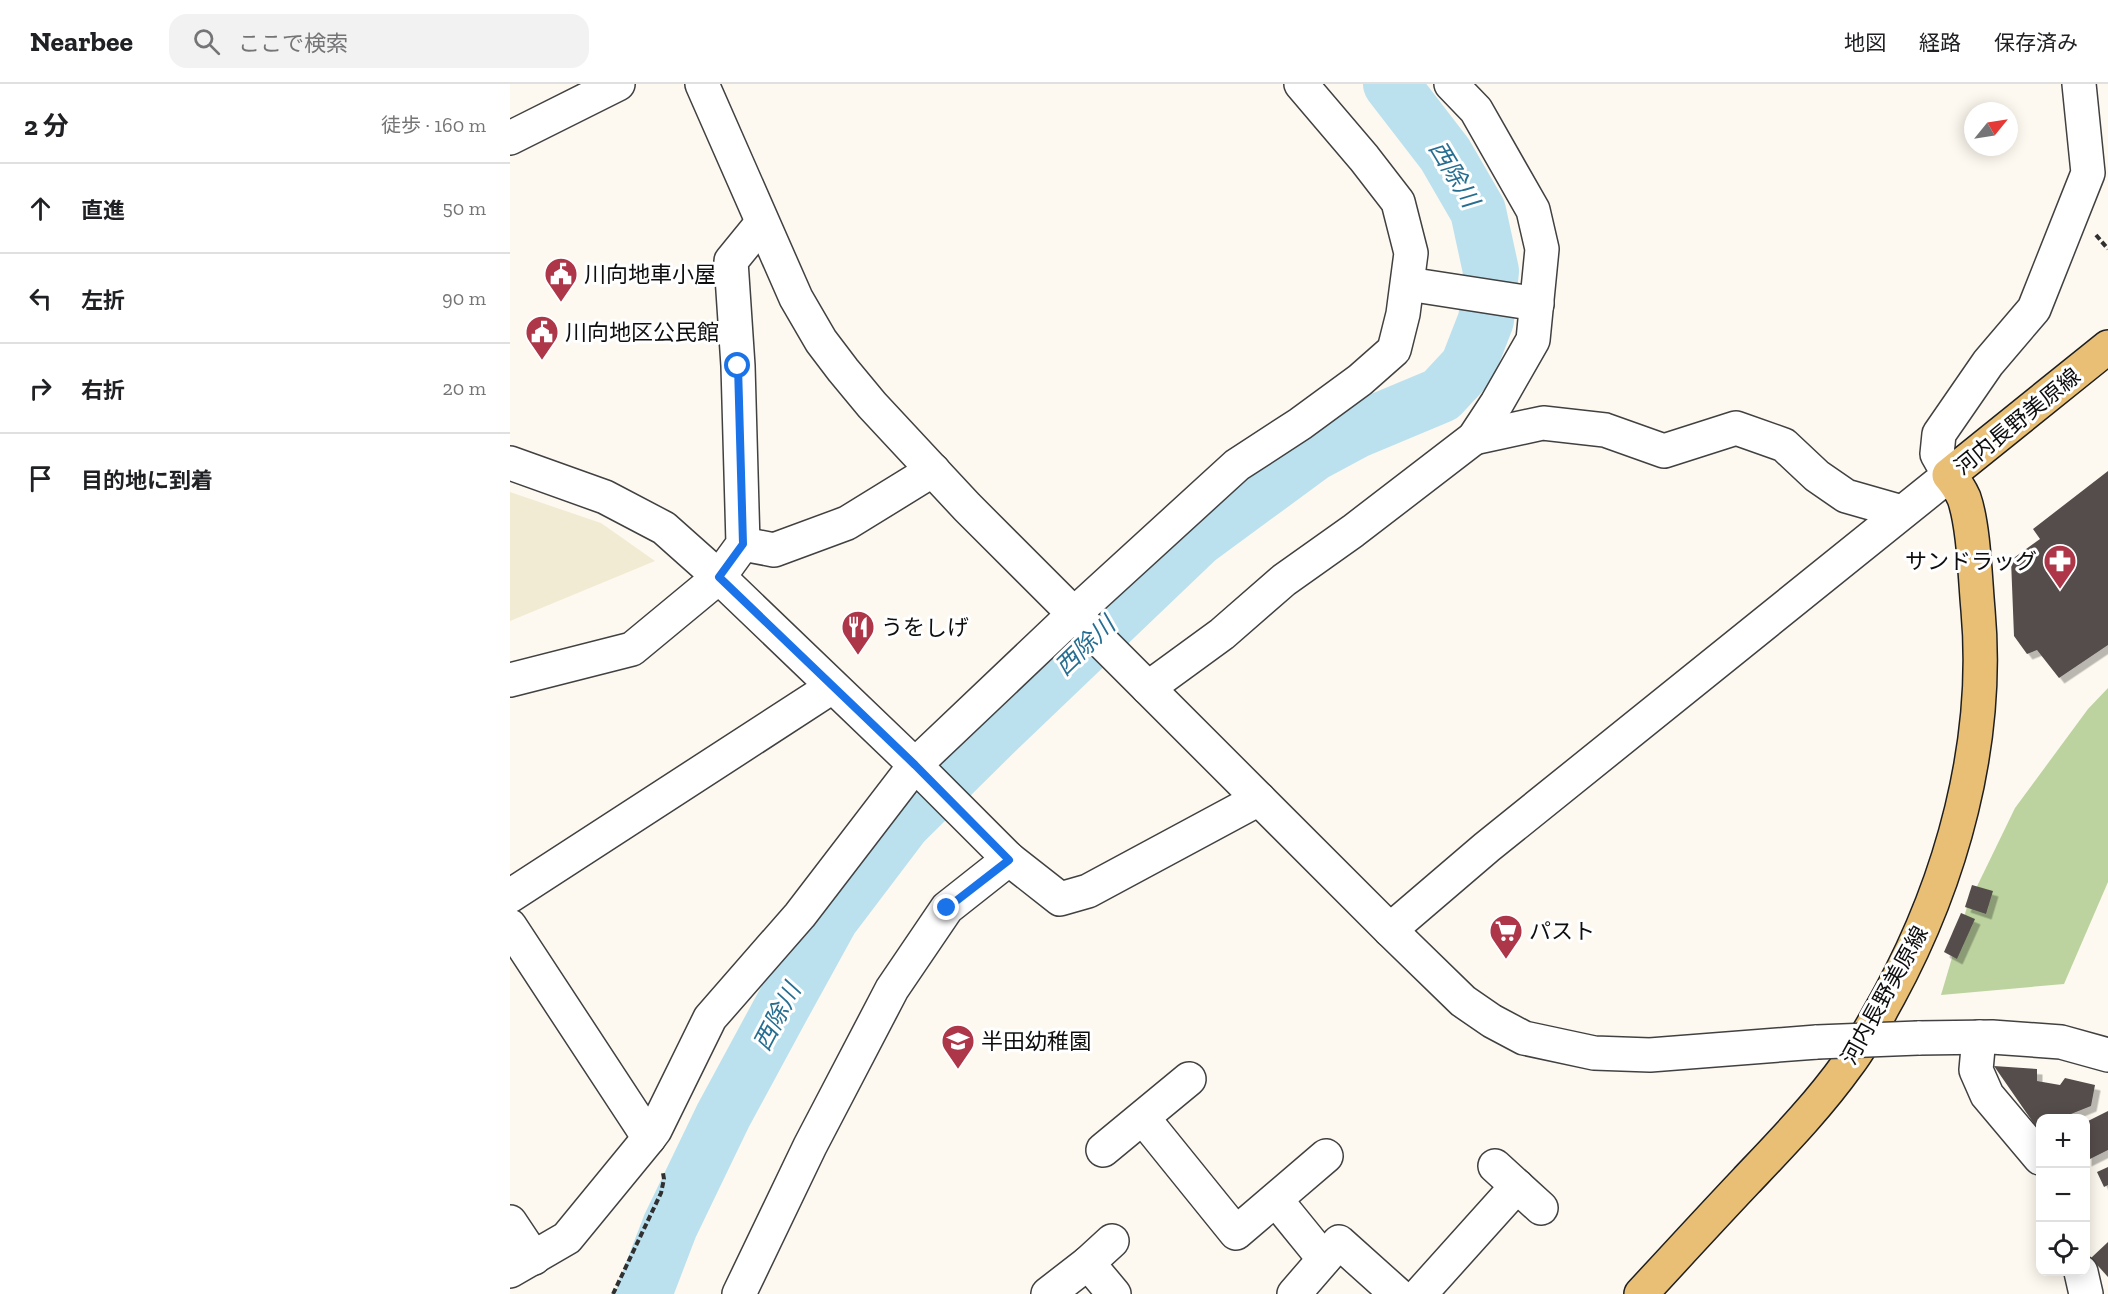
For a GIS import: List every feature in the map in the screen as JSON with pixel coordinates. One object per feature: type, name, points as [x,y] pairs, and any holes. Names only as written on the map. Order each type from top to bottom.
[{"type":"main road","name":"河内長野美原線","points":[[1641,1294],[1797,1127],[1848,1064],[1911,956],[1947,865],[1975,743],[1982,646],[1967,509],[1963,496],[1949,475],[2108,347]]},
{"type":"street","points":[[510,138],[618,84]]},
{"type":"street","points":[[702,84],[796,298],[821,340],[872,405],[967,507],[1390,930],[1463,1001],[1492,1022],[1524,1038],[1594,1053],[1650,1055],[1817,1042],[1979,1037],[2061,1042],[2108,1055]]},
{"type":"street","points":[[510,1222],[522,1264],[567,1238],[655,1130],[710,1018],[923,773],[1078,618],[1237,465],[1360,381],[1394,350],[1412,285],[1411,253],[1398,202],[1301,84]]},
{"type":"street","points":[[1148,687],[1222,634],[1284,580],[1353,531],[1474,438],[1533,340],[1533,304],[1542,249],[1533,210],[1476,110],[1451,84]]},
{"type":"street","points":[[2079,84],[2108,200]]},
{"type":"street","points":[[1390,930],[1487,847],[1949,475],[1936,454],[1939,434],[1988,363],[2034,309],[2098,167]]},
{"type":"street","points":[[510,680],[632,649],[719,577],[743,544],[738,366],[731,261],[762,222]]},
{"type":"street","points":[[1412,285],[1533,304]]},
{"type":"street","points":[[1474,438],[1543,423],[1605,430],[1664,451],[1736,428],[1784,445],[1817,476],[1846,496],[1902,512]]},
{"type":"street","points":[[510,463],[605,497],[664,528],[719,577],[1002,852],[1060,899],[1088,891],[1259,799]]},
{"type":"street","points":[[743,544],[774,550],[847,524],[933,470]]},
{"type":"street","points":[[510,896],[832,687]]},
{"type":"street","points":[[739,1294],[810,1146],[892,989],[947,908],[1002,852]]},
{"type":"street","points":[[510,926],[644,1145]]},
{"type":"street","points":[[1979,1037],[1976,1070],[1987,1095],[2036,1153]]},
{"type":"street","points":[[1103,1150],[1189,1079]]},
{"type":"street","points":[[1143,1118],[1236,1233],[1326,1156]]},
{"type":"street","points":[[1420,1294],[1506,1176],[1541,1208]]},
{"type":"street","points":[[1276,1200],[1324,1259]]},
{"type":"street","points":[[1048,1294],[1112,1241]]},
{"type":"street","points":[[1294,1294],[1339,1242],[1397,1294]]},
{"type":"street","points":[[1088,1263],[1114,1294]]},
{"type":"street","points":[[2082,1276],[2086,1294]]},
{"type":"path","points":[[613,1294],[661,1192],[664,1179],[663,1171],[644,1145]]},
{"type":"shaded area","points":[[510,492],[601,523],[655,561],[510,621]]},
{"type":"green space","points":[[2108,688],[2108,882],[2064,984],[1941,995],[1967,907],[2015,808],[2088,709]]},
{"type":"building","name":"サンドラッグ","points":[[2108,471],[2108,645],[2059,678],[2037,650],[2027,654],[2014,636],[2011,560],[2040,539],[2033,529]]},
{"type":"building","points":[[1972,885],[1993,891],[1986,914],[1965,907]]},
{"type":"building","points":[[1961,913],[1975,919],[1957,959],[1944,952]]},
{"type":"building","points":[[1994,1066],[2037,1069],[2037,1081],[2060,1085],[2065,1078],[2095,1085],[2091,1106],[2071,1114],[2036,1114],[2036,1127]]},
{"type":"building","points":[[2108,1111],[2108,1150],[2090,1159],[2090,1120]]},
{"type":"building","points":[[2108,1167],[2108,1185],[2104,1187],[2097,1172]]},
{"type":"building","points":[[2108,1242],[2108,1277],[2091,1258]]},
{"type":"waterway","name":"西除川","points":[[644,1294],[670,1226],[723,1116],[782,1007],[831,918],[903,823],[1197,539],[1314,453],[1355,431],[1441,395],[1468,366],[1486,320],[1491,271],[1478,211],[1445,154],[1391,84]]},
{"type":"place","name":"川向地車小屋","points":[[561,303]]},
{"type":"place","name":"川向地区公民館","points":[[542,361]]},
{"type":"place","name":"サンドラッグ","points":[[2060,590]]},
{"type":"place","name":"うをしげ","points":[[858,656]]},
{"type":"place","name":"パスト","points":[[1506,960]]},
{"type":"place","name":"半田幼稚園","points":[[958,1070]]},
{"type":"route","points":[[738,366],[743,544],[719,577],[915,765],[1009,860],[947,908]]}]
